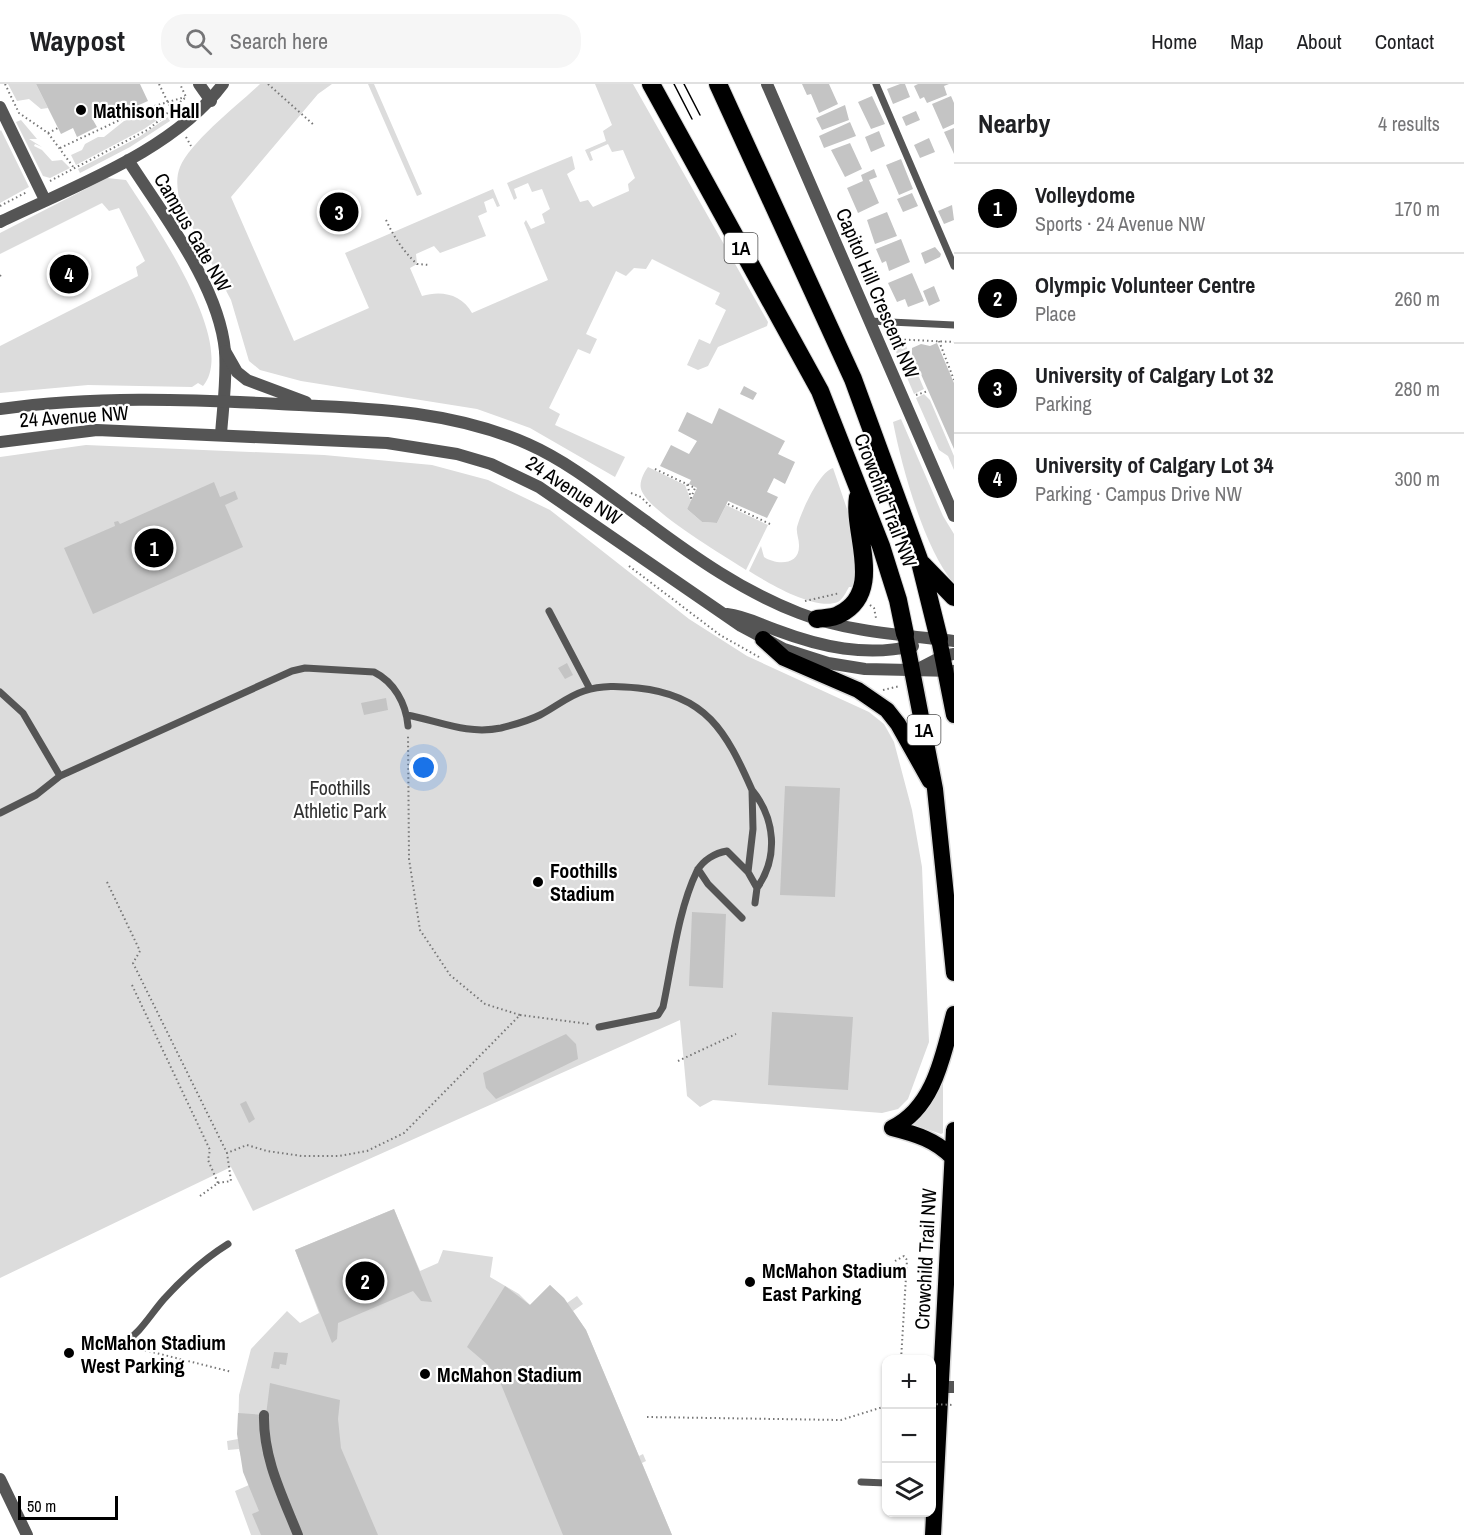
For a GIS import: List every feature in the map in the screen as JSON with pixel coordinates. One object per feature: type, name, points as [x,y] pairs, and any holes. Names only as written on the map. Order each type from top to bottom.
[{"type":"highway","name":"Crowchild Trail NW","points":[[651,84],[820,390],[885,556],[898,600],[906,641],[908,679],[935,789],[954,973]]},
{"type":"highway","name":"Crowchild Trail NW","points":[[718,84],[853,379],[920,562],[948,655],[954,715]]},
{"type":"highway","points":[[817,619],[840,615],[856,598],[860,589],[865,566],[856,510],[859,489]]},
{"type":"highway","points":[[920,562],[954,597]]},
{"type":"highway","points":[[763,639],[784,658],[858,690],[887,710],[898,724],[935,789]]},
{"type":"highway","points":[[953,1158],[944,1149],[924,1137],[892,1128],[908,1120],[919,1109],[930,1088],[954,1014]]},
{"type":"highway","name":"Crowchild Trail NW","points":[[933,1535],[947,1387],[954,1130]]},
{"type":"street","points":[[0,222],[128,160],[189,120],[211,100],[223,84]]},
{"type":"street","name":"Capitol Hill Crescent NW","points":[[767,84],[954,516]]},
{"type":"street","points":[[196,87],[211,100]]},
{"type":"street","points":[[0,107],[45,200]]},
{"type":"street","name":"Campus Gate NW","points":[[128,160],[208,291],[217,315],[225,351],[221,434]]},
{"type":"street","points":[[225,351],[237,372],[247,380],[319,406]]},
{"type":"street","name":"24 Avenue NW","points":[[0,409],[118,399],[223,401],[426,414],[497,431],[562,462],[738,583],[769,600],[817,619],[906,641]]},
{"type":"street","name":"24 Avenue NW","points":[[0,442],[98,430],[387,443],[440,450],[491,464],[554,496],[763,639],[828,663],[908,679],[948,655]]},
{"type":"street","points":[[723,613],[744,616],[772,629],[825,646],[885,651],[906,641],[948,655]]},
{"type":"street","points":[[264,1415],[263,1432],[269,1466],[298,1535]]},
{"type":"street","points":[[0,1479],[27,1535]]},
{"type":"lane","points":[[876,84],[954,266]]},
{"type":"lane","points":[[869,321],[954,326]]},
{"type":"lane","points":[[549,611],[590,689]]},
{"type":"lane","points":[[0,813],[36,795],[60,776],[292,671],[305,668],[374,672],[384,677],[394,687],[407,715],[408,726]]},
{"type":"lane","points":[[407,715],[452,728],[500,728],[538,716],[590,689],[610,686],[658,690],[698,706],[713,719],[730,743],[752,790],[763,804],[771,831],[769,869],[757,888],[755,903]]},
{"type":"lane","points":[[0,692],[24,713],[60,776]]},
{"type":"lane","points":[[748,872],[753,829],[752,790]]},
{"type":"lane","points":[[599,1027],[658,1015],[663,1007],[681,921],[698,869],[714,853],[727,851],[748,872],[757,888]]},
{"type":"lane","points":[[698,869],[708,884],[742,918]]},
{"type":"lane","points":[[123,1344],[137,1334],[164,1299],[199,1263],[228,1244]]},
{"type":"lane","points":[[861,1482],[882,1483]]},
{"type":"path","points":[[5,84],[19,113],[48,133],[74,169]]},
{"type":"path","points":[[180,84],[186,97]]},
{"type":"path","points":[[268,84],[314,125]]},
{"type":"path","points":[[50,181],[149,129],[196,87]]},
{"type":"path","points":[[60,148],[141,110],[186,97]]},
{"type":"path","points":[[48,133],[58,128]]},
{"type":"path","points":[[0,206],[27,192]]},
{"type":"path","points":[[386,220],[397,242],[410,257],[417,264],[429,265]]},
{"type":"path","points":[[889,339],[954,342]]},
{"type":"path","points":[[939,341],[954,380]]},
{"type":"path","points":[[913,396],[928,391]]},
{"type":"path","points":[[656,469],[687,484]]},
{"type":"path","points":[[639,497],[656,512]]},
{"type":"path","points":[[728,504],[770,524]]},
{"type":"path","points":[[626,564],[720,635],[767,661]]},
{"type":"path","points":[[798,599],[819,599],[842,593]]},
{"type":"path","points":[[867,604],[882,609]]},
{"type":"path","points":[[874,608],[877,620]]},
{"type":"path","points":[[877,692],[908,679]]},
{"type":"path","points":[[408,726],[409,859],[420,930],[450,975],[485,1004],[520,1015],[568,1020],[599,1027]]},
{"type":"path","points":[[107,882],[140,951],[133,963],[227,1153],[231,1181],[218,1183],[200,1196]]},
{"type":"path","points":[[132,985],[210,1150],[208,1160],[218,1183]]},
{"type":"path","points":[[227,1153],[247,1145],[267,1151],[302,1156],[339,1156],[367,1151],[404,1133],[520,1015]]},
{"type":"path","points":[[678,1061],[736,1034]]},
{"type":"path","points":[[895,1261],[904,1256],[907,1260],[901,1355]]},
{"type":"path","points":[[123,1344],[232,1372]]},
{"type":"path","points":[[936,1404],[954,1405]]},
{"type":"path","points":[[647,1417],[842,1420],[882,1407]]},
{"type":"green space","points":[[8,84],[36,84],[48,108],[41,109],[29,99],[17,101]]},
{"type":"green space","points":[[260,84],[332,84],[318,94],[231,197],[294,341],[369,308],[345,253],[493,189],[500,206],[497,207],[493,198],[484,202],[487,212],[478,216],[486,236],[440,253],[434,246],[416,254],[417,264],[410,268],[422,296],[436,293],[450,295],[463,301],[472,313],[548,280],[524,223],[526,220],[531,229],[545,223],[542,214],[550,209],[542,189],[532,192],[528,183],[514,189],[517,198],[514,200],[507,183],[572,156],[575,169],[567,174],[580,202],[588,200],[593,207],[629,191],[628,184],[635,178],[623,150],[612,152],[608,144],[590,152],[593,160],[590,161],[585,150],[606,141],[603,131],[612,125],[595,84],[633,84],[768,322],[767,326],[718,347],[708,366],[698,370],[687,365],[699,339],[710,344],[726,310],[715,304],[720,293],[652,259],[646,269],[634,268],[626,276],[616,271],[586,334],[597,339],[590,354],[578,349],[549,408],[560,414],[555,425],[625,457],[615,477],[530,428],[477,409],[301,381],[260,370],[249,361],[231,300],[180,204],[177,181],[180,167],[194,146]]},
{"type":"green space","points":[[368,84],[374,84],[422,194],[417,196]]},
{"type":"green space","points":[[164,109],[166,114],[144,129],[76,165],[71,155],[82,150],[85,144],[98,137],[104,137],[124,121]]},
{"type":"green space","points":[[168,117],[170,121],[130,147],[80,173],[78,169],[139,137]]},
{"type":"green space","points":[[21,120],[37,139],[29,139],[42,147],[35,144],[34,146],[42,150],[52,161],[62,160],[70,168],[50,178],[43,176],[16,122]]},
{"type":"green space","points":[[0,131],[29,187],[0,203]]},
{"type":"green space","points":[[107,178],[126,180],[171,251],[201,312],[210,341],[211,366],[203,386],[198,383],[192,387],[88,385],[0,393],[0,346],[138,276],[136,267],[145,261],[119,208],[109,211],[102,203],[0,254],[0,233]]},
{"type":"green space","points":[[891,340],[904,341],[924,389],[914,394]]},
{"type":"green space","points":[[924,394],[930,400],[954,456],[954,470],[948,456],[939,450],[916,398]]},
{"type":"green space","points":[[901,419],[943,516],[954,534],[954,584],[933,550],[916,507],[893,422]]},
{"type":"green space","name":"Foothills Athletic Park","points":[[86,445],[324,455],[432,465],[488,480],[550,510],[689,619],[747,656],[869,712],[884,724],[894,742],[912,810],[922,867],[929,1042],[908,1099],[898,1109],[882,1113],[713,1100],[700,1107],[687,1096],[680,1020],[253,1211],[231,1167],[0,1278],[0,457]]},
{"type":"green space","points":[[648,467],[685,485],[691,501],[687,509],[702,522],[717,523],[726,505],[768,525],[746,570],[671,521],[646,498],[641,489],[641,483]]},
{"type":"green space","points":[[833,468],[860,547],[856,587],[849,587],[840,601],[828,604],[817,603],[792,594],[749,571],[761,546],[764,557],[769,560],[786,562],[796,557],[799,545],[797,527],[802,512],[817,484]]},
{"type":"green space","points":[[943,1074],[943,1133],[941,1134],[912,1124]]},
{"type":"green space","name":"McMahon Stadium","points":[[394,1209],[420,1271],[438,1263],[443,1250],[493,1257],[490,1277],[519,1294],[530,1305],[550,1285],[567,1303],[577,1296],[583,1304],[573,1311],[586,1330],[639,1456],[643,1454],[646,1461],[642,1463],[672,1535],[251,1535],[235,1491],[249,1485],[239,1449],[228,1450],[227,1441],[238,1439],[239,1395],[251,1349],[287,1311],[300,1323],[319,1313],[295,1250]]},
{"type":"building","name":"Mathison Hall","points":[[36,84],[140,84],[148,101],[123,112],[121,107],[93,120],[97,127],[77,137],[73,128],[61,134]]},
{"type":"building","points":[[802,84],[829,84],[838,104],[819,113],[811,94],[807,95]]},
{"type":"building","points":[[905,84],[910,97],[893,104],[887,89]]},
{"type":"building","points":[[949,84],[944,86],[947,95],[927,103],[924,97],[920,99],[914,86]]},
{"type":"building","points":[[872,96],[885,124],[871,129],[858,102]]},
{"type":"building","points":[[951,96],[954,103],[954,124],[943,129],[932,104]]},
{"type":"building","points":[[845,105],[849,120],[822,130],[816,118]]},
{"type":"building","points":[[916,111],[920,120],[906,126],[902,117]]},
{"type":"building","points":[[850,122],[856,136],[824,148],[819,136]]},
{"type":"building","points":[[954,128],[954,154],[944,132]]},
{"type":"building","points":[[879,131],[885,146],[871,152],[865,137]]},
{"type":"building","points":[[929,138],[935,152],[920,158],[914,145]]},
{"type":"building","points":[[850,143],[862,169],[845,177],[831,150]]},
{"type":"building","points":[[901,159],[913,189],[899,195],[886,165]]},
{"type":"building","points":[[874,169],[877,177],[869,180],[879,203],[858,213],[847,188],[863,181],[861,175]]},
{"type":"building","points":[[912,193],[918,206],[903,212],[897,199]]},
{"type":"building","points":[[952,205],[954,220],[944,224],[938,211]]},
{"type":"building","points":[[887,212],[897,236],[875,244],[867,220]]},
{"type":"building","points":[[901,239],[910,262],[889,271],[886,261],[882,263],[876,249]]},
{"type":"building","points":[[935,247],[941,254],[940,257],[925,264],[921,253]]},
{"type":"building","points":[[912,273],[924,301],[908,307],[905,299],[897,302],[888,283]]},
{"type":"building","points":[[934,286],[940,301],[929,306],[923,291]]},
{"type":"building","points":[[937,343],[954,383],[954,449],[912,354],[912,348],[921,344],[930,346]]},
{"type":"building","points":[[744,386],[757,393],[753,400],[740,394]]},
{"type":"building","points":[[719,408],[785,441],[778,454],[795,462],[785,484],[774,478],[767,492],[778,497],[767,518],[728,501],[717,523],[702,522],[687,509],[697,488],[689,484],[691,480],[660,466],[671,445],[689,454],[697,441],[678,431],[687,412],[712,424]]},
{"type":"building","points":[[214,482],[220,497],[235,491],[238,499],[225,505],[243,547],[93,614],[64,548],[115,526],[114,522],[118,521],[120,524]]},
{"type":"building","points":[[567,663],[573,675],[565,679],[558,668]]},
{"type":"building","points":[[386,698],[388,710],[364,715],[361,703]]},
{"type":"building","points":[[785,786],[840,788],[835,897],[780,895]]},
{"type":"building","points":[[692,912],[726,914],[723,988],[689,986]]},
{"type":"building","points":[[772,1012],[853,1017],[848,1090],[768,1085]]},
{"type":"building","points":[[566,1034],[576,1044],[578,1059],[496,1099],[486,1088],[483,1073]]},
{"type":"building","points":[[246,1101],[255,1119],[249,1123],[240,1104]]},
{"type":"building","points":[[394,1209],[432,1302],[421,1301],[413,1291],[338,1323],[337,1339],[332,1343],[295,1250]]},
{"type":"building","points":[[550,1285],[564,1298],[586,1330],[672,1535],[563,1535],[500,1382],[488,1365],[467,1347],[505,1286],[530,1305]]},
{"type":"building","points":[[274,1352],[288,1353],[286,1365],[280,1364],[279,1369],[271,1368]]},
{"type":"building","points":[[270,1383],[340,1400],[338,1419],[341,1448],[378,1535],[261,1535],[252,1514],[259,1511],[243,1472],[237,1434],[238,1413],[266,1415]]},
{"type":"tram line","points":[[674,84],[692,119]]},
{"type":"tram line","points":[[684,84],[700,115]]},
{"type":"place","name":"Mathison Hall","points":[[81,110]]},
{"type":"place","name":"University of Calgary Lot 32","points":[[339,212]]},
{"type":"place","name":"University of Calgary Lot 34","points":[[69,274]]},
{"type":"place","name":"Volleydome","points":[[154,548]]},
{"type":"place","name":"Foothills Stadium","points":[[538,882]]},
{"type":"place","name":"Olympic Volunteer Centre","points":[[365,1281]]},
{"type":"place","name":"McMahon Stadium East Parking","points":[[750,1282]]},
{"type":"place","name":"McMahon Stadium West Parking","points":[[69,1353]]},
{"type":"place","name":"McMahon Stadium","points":[[425,1374]]}]
